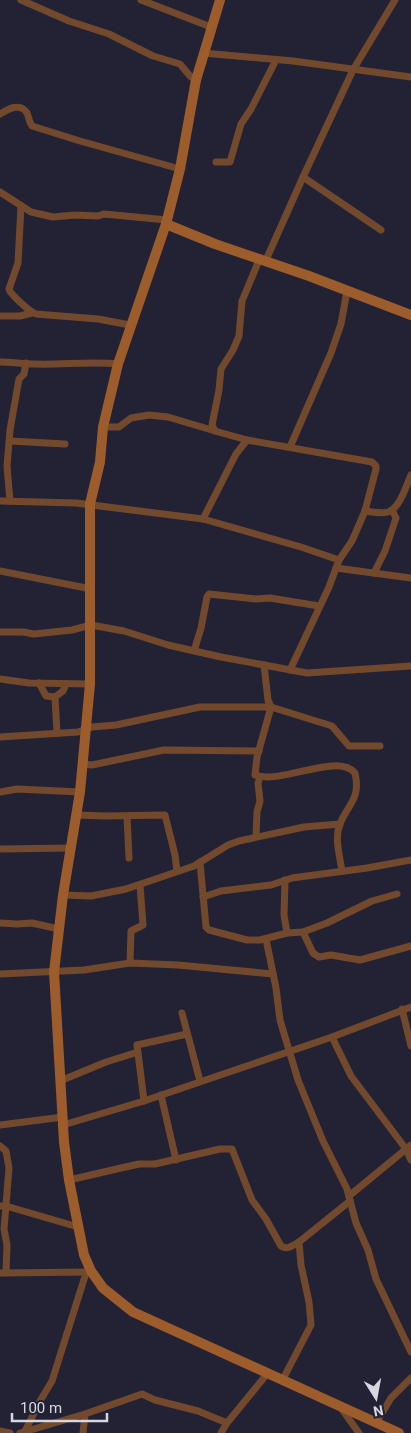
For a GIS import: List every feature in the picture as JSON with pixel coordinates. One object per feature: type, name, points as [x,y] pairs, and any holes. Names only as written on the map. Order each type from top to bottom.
[{"type":"street","points":[[21,0],[46,12],[109,34],[153,56],[180,64],[196,80]]},
{"type":"street","points":[[141,0],[211,27]]},
{"type":"street","points":[[220,0],[196,80],[180,169],[167,222],[118,364],[104,427],[100,462],[90,504],[90,684],[80,792],[63,895],[54,972],[60,1081],[69,1180],[89,1272],[103,1288],[133,1312],[399,1433]]},
{"type":"street","points":[[215,430],[212,425],[221,369],[239,336],[242,302],[353,70],[396,0]]},
{"type":"street","points":[[203,53],[411,76]]},
{"type":"street","points":[[216,162],[230,162],[241,124],[251,109],[276,60]]},
{"type":"street","points":[[0,114],[9,107],[16,107],[28,114],[32,126],[180,169]]},
{"type":"street","points":[[303,177],[380,230]]},
{"type":"street","points":[[0,192],[30,212],[53,217],[75,215],[98,216],[104,214],[167,222],[215,244],[263,259],[411,315]]},
{"type":"street","points":[[21,206],[18,263],[9,289],[11,294],[32,313]]},
{"type":"street","points":[[290,447],[331,353],[341,324],[347,291]]},
{"type":"street","points":[[0,316],[20,316],[32,313],[98,319],[130,325]]},
{"type":"street","points":[[0,362],[100,362],[118,364]]},
{"type":"street","points":[[10,501],[7,466],[10,430],[19,379],[24,374],[26,363]]},
{"type":"street","points":[[104,427],[118,427],[131,418],[149,415],[168,417],[247,440],[375,463],[376,469],[365,510],[352,541],[339,560],[329,587],[290,670]]},
{"type":"street","points":[[203,519],[236,454],[247,440]]},
{"type":"street","points":[[10,442],[65,444]]},
{"type":"street","points":[[365,510],[386,512],[392,510],[398,504],[411,476]]},
{"type":"street","points":[[0,501],[90,504],[203,519],[339,560]]},
{"type":"street","points":[[374,573],[385,551],[396,518],[392,510]]},
{"type":"street","points":[[336,568],[411,578]]},
{"type":"street","points":[[0,571],[91,589]]},
{"type":"street","points":[[194,651],[207,597],[210,594],[256,599],[270,598],[319,606]]},
{"type":"street","points":[[0,632],[34,634],[72,630],[91,625],[124,631],[194,651],[290,670],[320,673],[411,666]]},
{"type":"street","points":[[264,664],[268,700],[271,707],[255,773],[260,777],[280,776],[334,766],[350,769],[356,777],[355,796],[340,824],[338,843],[342,871]]},
{"type":"street","points":[[0,678],[39,683],[90,684]]},
{"type":"street","points":[[39,683],[46,696],[55,697],[63,690],[66,684]]},
{"type":"street","points":[[55,697],[57,733]]},
{"type":"street","points":[[0,737],[78,732],[92,727],[142,720],[189,708],[211,706],[271,707],[332,726],[349,746],[380,746]]},
{"type":"street","points":[[82,764],[92,765],[164,750],[259,751]]},
{"type":"street","points":[[256,836],[257,812],[260,801],[258,783],[260,777]]},
{"type":"street","points":[[0,792],[17,789],[80,792]]},
{"type":"street","points":[[76,815],[164,815],[175,855],[177,871]]},
{"type":"street","points":[[127,816],[129,858]]},
{"type":"street","points":[[63,895],[91,896],[108,894],[140,885],[200,862],[228,845],[256,836],[304,827],[340,824]]},
{"type":"street","points":[[0,849],[70,848]]},
{"type":"street","points":[[203,897],[221,891],[271,884],[292,878],[411,860]]},
{"type":"street","points":[[200,862],[207,929],[247,940],[266,939],[287,933],[303,932],[327,923],[372,901],[397,894]]},
{"type":"street","points":[[285,880],[284,915],[287,933]]},
{"type":"street","points":[[130,963],[131,931],[142,925],[140,885]]},
{"type":"street","points":[[0,923],[17,924],[32,922],[59,929]]},
{"type":"street","points":[[303,932],[314,953],[319,957],[331,955],[360,960],[411,946]]},
{"type":"street","points":[[266,939],[280,1020],[289,1051],[323,1141],[344,1182],[376,1279],[411,1352]]},
{"type":"street","points":[[0,974],[84,970],[130,963],[178,965],[273,974]]},
{"type":"street","points":[[0,1125],[63,1121],[144,1101],[332,1037],[411,1007]]},
{"type":"street","points":[[402,1009],[411,1046]]},
{"type":"street","points":[[182,1013],[200,1081]]},
{"type":"street","points":[[144,1101],[137,1045],[187,1034]]},
{"type":"street","points":[[332,1037],[351,1076],[408,1147],[411,1160]]},
{"type":"street","points":[[60,1081],[106,1062],[138,1052]]},
{"type":"street","points":[[161,1095],[176,1160]]},
{"type":"street","points":[[0,1146],[6,1151],[9,1168],[3,1206],[7,1245],[3,1273],[89,1272]]},
{"type":"street","points":[[69,1180],[139,1164],[155,1164],[232,1148],[252,1200],[266,1219],[281,1246],[289,1248],[299,1242],[350,1199],[408,1147]]},
{"type":"street","points":[[3,1206],[78,1227]]},
{"type":"street","points":[[282,1380],[311,1326],[310,1302],[301,1265],[299,1242]]},
{"type":"street","points":[[23,1432],[52,1381],[89,1272]]},
{"type":"street","points":[[221,1433],[267,1374]]},
{"type":"street","points":[[376,1423],[391,1398],[411,1378]]},
{"type":"street","points":[[23,1432],[85,1414],[142,1394],[156,1400],[198,1411],[227,1423]]},
{"type":"street","points":[[341,1408],[359,1433]]},
{"type":"street","points":[[83,1433],[85,1414]]},
{"type":"street","points":[[0,1431],[10,1433]]}]
